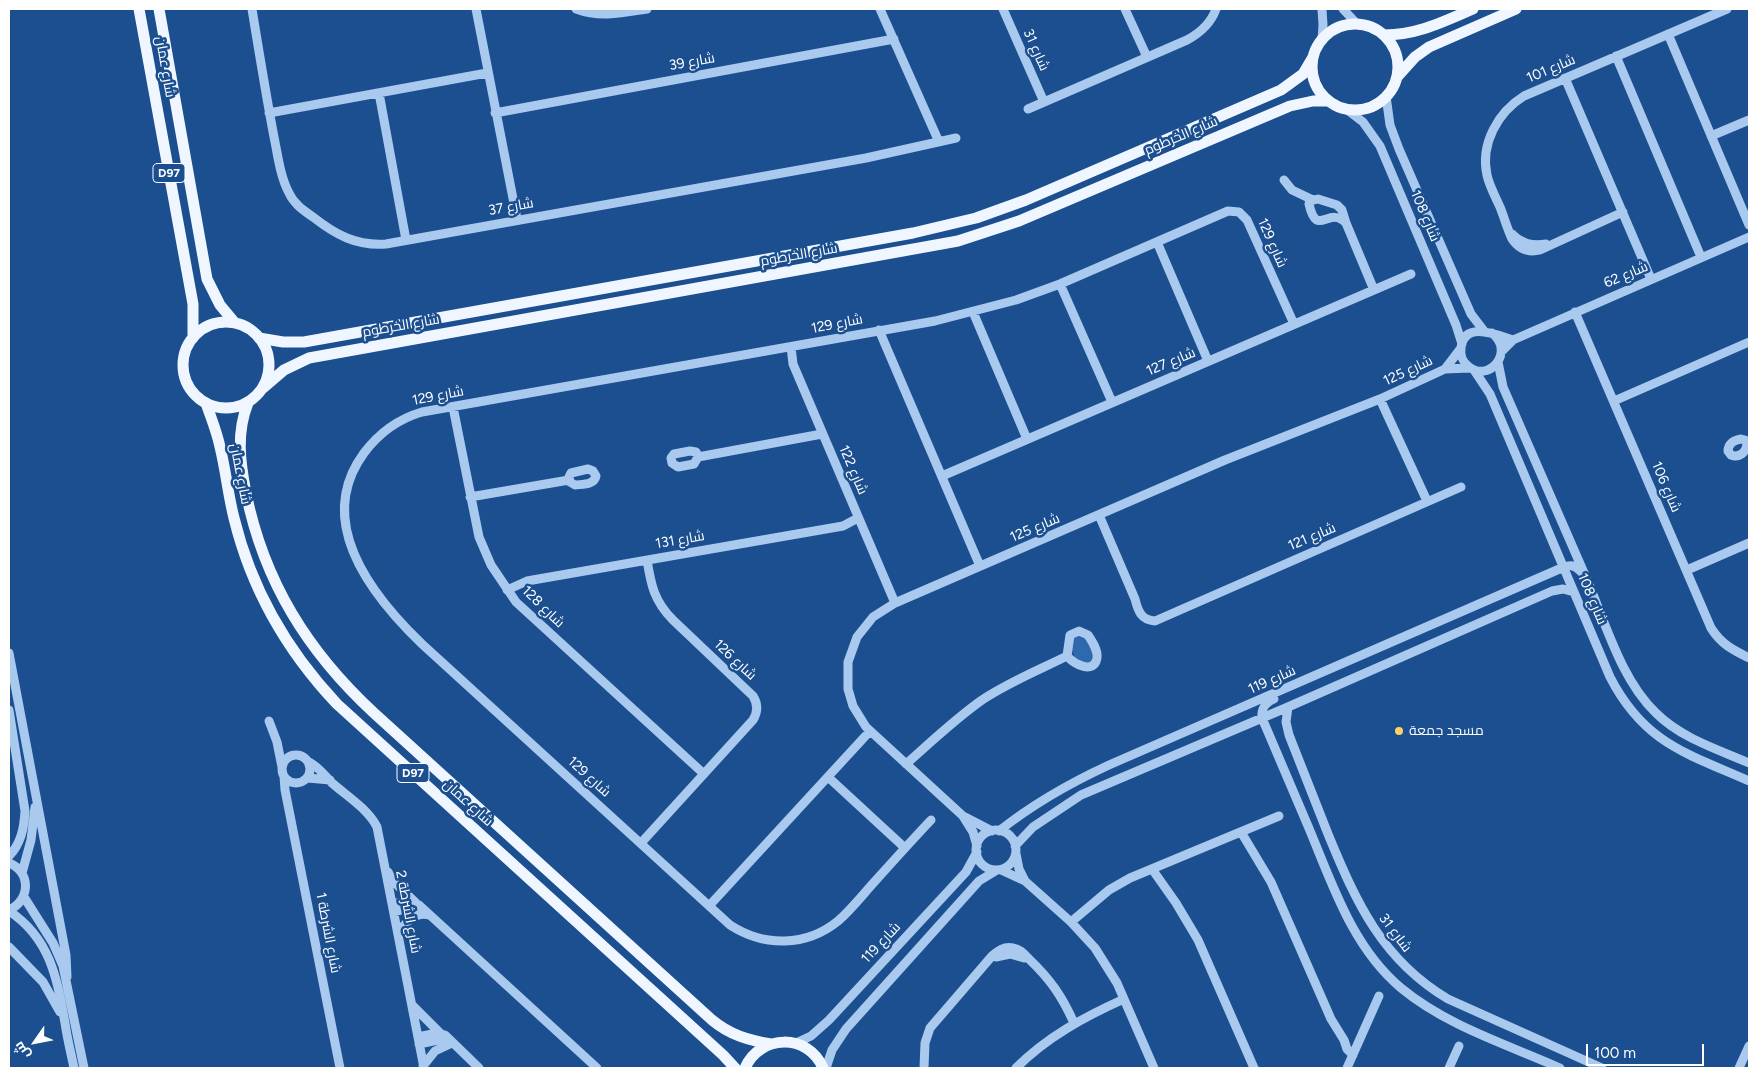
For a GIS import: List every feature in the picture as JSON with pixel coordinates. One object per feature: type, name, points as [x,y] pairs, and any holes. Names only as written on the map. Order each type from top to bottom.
[{"type":"main road","name":"شارع عمان","points":[[140,9],[193,304],[193,338]]},
{"type":"main road","name":"شارع عمان","points":[[158,9],[207,279],[220,306],[235,323]]},
{"type":"main road","points":[[1384,35],[1407,34],[1423,30],[1473,9]]},
{"type":"main road","points":[[1397,77],[1415,57],[1429,47],[1516,9]]},
{"type":"main road","points":[[1357,24],[1367,26],[1384,35],[1395,50],[1397,77],[1393,88],[1378,104],[1357,110],[1346,109],[1329,101],[1317,86],[1314,76],[1313,57],[1322,40],[1338,28],[1357,24]]},
{"type":"main road","name":"شارع الخرطوم","points":[[260,338],[283,342],[304,342],[956,224],[1026,200],[1281,90],[1302,74],[1313,57]]},
{"type":"main road","name":"شارع الخرطوم","points":[[263,388],[284,370],[310,358],[958,241],[1019,221],[1290,106],[1313,101],[1329,101]]},
{"type":"main road","points":[[235,323],[252,331],[260,338],[265,347],[269,363],[267,379],[263,388],[248,403],[227,408],[216,407],[197,397],[190,389],[185,374],[184,358],[193,338],[200,332],[216,324],[235,323]]},
{"type":"main road","name":"شارع عمان","points":[[206,403],[220,447],[233,517],[245,556],[261,594],[279,628],[311,675],[337,704],[723,1054],[735,1068]]},
{"type":"main road","name":"شارع عمان","points":[[248,403],[241,425],[240,447],[245,490],[254,526],[266,562],[283,599],[304,633],[328,664],[370,709],[712,1020],[738,1036],[771,1044],[788,1042],[796,1044]]},
{"type":"main road","points":[[745,1068],[754,1054],[771,1044]]},
{"type":"main road","points":[[796,1044],[812,1052],[825,1068]]},
{"type":"street","name":"شارع 37","points":[[252,9],[280,171],[289,193],[298,206],[330,230],[350,241],[376,245],[406,240],[866,158],[956,138]]},
{"type":"street","points":[[476,9],[517,220]]},
{"type":"street","points":[[576,9],[588,13],[606,15],[647,9]]},
{"type":"street","points":[[880,9],[939,142]]},
{"type":"street","name":"شارع 31","points":[[1003,9],[1044,102]]},
{"type":"street","points":[[1125,9],[1147,57]]},
{"type":"street","points":[[1028,108],[1192,37],[1207,24],[1216,9]]},
{"type":"street","points":[[1322,9],[1322,40]]},
{"type":"street","points":[[1343,9],[1357,24]]},
{"type":"street","name":"شارع 101","points":[[1623,212],[1554,243],[1537,245],[1526,243],[1517,238],[1508,227],[1487,177],[1485,163],[1488,142],[1498,121],[1511,104],[1524,96],[1727,9]]},
{"type":"street","points":[[1668,34],[1749,225]]},
{"type":"street","name":"شارع 39","points":[[495,112],[894,39]]},
{"type":"street","points":[[1616,56],[1702,258]]},
{"type":"street","points":[[269,113],[487,73]]},
{"type":"street","points":[[1565,78],[1652,279]]},
{"type":"street","points":[[379,93],[406,240]]},
{"type":"street","name":"شارع 108","points":[[1386,96],[1390,125],[1398,149],[1471,314],[1488,332]]},
{"type":"street","name":"شارع 108","points":[[1346,109],[1363,122],[1380,146],[1456,325],[1462,346]]},
{"type":"street","points":[[1711,136],[1749,120]]},
{"type":"street","points":[[1284,180],[1292,190],[1313,200],[1318,199],[1337,205],[1344,213],[1346,223],[1374,290]]},
{"type":"street","points":[[1313,200],[1309,204],[1315,220],[1341,218],[1346,223]]},
{"type":"street","name":"شارع 129","points":[[931,820],[847,913],[826,929],[809,937],[781,942],[754,937],[730,925],[408,631],[378,595],[353,554],[345,523],[345,502],[352,475],[362,456],[383,432],[399,421],[422,412],[935,321],[1016,300],[1060,284],[1228,211],[1239,212],[1247,220],[1294,324]]},
{"type":"street","name":"شارع 62","points":[[1501,352],[1513,340],[1749,237]]},
{"type":"street","points":[[1157,242],[1208,361]]},
{"type":"street","name":"شارع 127","points":[[942,476],[1411,274]]},
{"type":"street","points":[[1060,284],[1112,402]]},
{"type":"street","points":[[972,312],[1027,439]]},
{"type":"street","name":"شارع 106","points":[[1575,312],[1711,628],[1717,638],[1726,646],[1749,658]]},
{"type":"street","points":[[879,330],[980,566]]},
{"type":"street","points":[[1488,332],[1500,344],[1501,352],[1498,362],[1485,371],[1472,369],[1462,357],[1462,346],[1464,339],[1473,332],[1488,332],[1513,340]]},
{"type":"street","points":[[1614,401],[1749,342]]},
{"type":"street","name":"شارع 125","points":[[1445,369],[1462,346]]},
{"type":"street","name":"شارع 122","points":[[791,347],[792,364],[895,603]]},
{"type":"street","name":"شارع 108","points":[[1498,362],[1503,387],[1621,661],[1633,684],[1646,703],[1663,720],[1680,732],[1749,765]]},
{"type":"street","name":"شارع 125","points":[[977,849],[973,832],[963,816],[870,731],[857,714],[850,698],[847,680],[848,662],[853,645],[867,623],[879,611],[1225,460],[1380,399],[1445,369],[1472,369]]},
{"type":"street","name":"شارع 108","points":[[1472,369],[1490,394],[1610,677],[1621,697],[1638,719],[1664,742],[1749,781]]},
{"type":"street","points":[[1380,399],[1427,501]]},
{"type":"street","name":"شارع 128","points":[[453,407],[476,528],[484,553],[507,590],[516,602],[704,774]]},
{"type":"street","points":[[698,457],[822,434]]},
{"type":"street","points":[[470,497],[569,480]]},
{"type":"street","name":"شارع 121","points":[[1099,515],[1135,599],[1145,612],[1157,616],[1174,612],[1461,487]]},
{"type":"street","name":"شارع 131","points":[[507,590],[528,581],[843,526],[858,518]]},
{"type":"street","points":[[1687,570],[1749,543]]},
{"type":"street","name":"شارع 126","points":[[641,843],[753,720],[757,710],[756,703],[750,693],[661,607],[652,588],[647,560]]},
{"type":"street","points":[[1564,567],[1575,566],[1586,577]]},
{"type":"street","name":"شارع 119","points":[[995,831],[1041,800],[1076,780],[1564,567]]},
{"type":"street","points":[[825,1068],[832,1050],[846,1029],[979,880],[1012,862],[1016,850],[1033,827],[1081,795],[1555,590],[1563,589],[1574,592]]},
{"type":"street","points":[[1433,643],[1462,624],[1462,618],[1455,615]]},
{"type":"street","points":[[9,653],[66,955],[66,977]]},
{"type":"street","points":[[906,764],[954,721],[983,700],[1011,683],[1068,656]]},
{"type":"street","points":[[1293,686],[1284,695],[1266,704],[1261,712],[1262,718],[1338,898],[1356,932],[1377,963],[1394,982],[1414,998],[1443,1016],[1541,1064],[1560,1068]]},
{"type":"street","name":"شارع 31","points":[[1288,707],[1286,722],[1288,735],[1353,892],[1372,927],[1405,967],[1426,985],[1459,1005],[1602,1068]]},
{"type":"street","points":[[9,710],[25,811],[24,826],[20,840],[9,856]]},
{"type":"street","name":"شارع الشرطة 1","points":[[269,721],[277,742],[340,1068]]},
{"type":"street","points":[[709,906],[870,731]]},
{"type":"street","points":[[277,742],[292,755]]},
{"type":"street","points":[[289,804],[292,794],[304,780],[311,770],[309,762],[300,754],[292,755],[285,760],[283,772],[293,783],[304,780],[330,780]]},
{"type":"street","name":"شارع الشرطة 2","points":[[309,762],[321,770],[370,815],[379,832],[424,1067]]},
{"type":"street","points":[[1728,772],[1745,773],[1749,765]]},
{"type":"street","points":[[828,777],[905,848]]},
{"type":"street","points":[[22,873],[33,829],[34,789]]},
{"type":"street","name":"شارع 125","points":[[963,816],[995,831]]},
{"type":"street","points":[[1071,922],[1109,890],[1130,878],[1279,816]]},
{"type":"street","points":[[1025,881],[1019,868],[1016,850],[1009,836],[995,831],[982,836],[977,849],[981,863],[991,869],[999,870],[1025,881],[1071,922],[1102,958],[1124,998],[1154,1068]]},
{"type":"street","points":[[1241,832],[1274,889],[1331,1019],[1344,1040],[1347,1049],[1353,1055]]},
{"type":"street","points":[[1318,851],[1324,847],[1329,848],[1346,884],[1353,892]]},
{"type":"street","name":"شارع 119","points":[[796,1044],[811,1036],[830,1020],[966,872],[977,849]]},
{"type":"street","points":[[9,863],[22,873],[26,885],[24,897],[20,903],[9,910],[30,928],[46,952],[56,978],[74,1068]]},
{"type":"street","points":[[386,869],[393,881],[416,903],[597,1068]]},
{"type":"street","points":[[1152,869],[1176,902],[1198,940],[1216,977],[1254,1068]]},
{"type":"street","points":[[24,897],[53,944],[66,977],[84,1068]]},
{"type":"street","points":[[393,908],[405,901],[416,903]]},
{"type":"street","points":[[393,908],[414,908],[427,912]]},
{"type":"street","points":[[398,933],[406,922],[427,912]]},
{"type":"street","points":[[9,947],[43,982],[65,1024]]},
{"type":"street","points":[[924,1068],[925,1043],[930,1028],[996,952],[1007,947],[1017,949],[1042,971],[1056,988],[1074,1023]]},
{"type":"street","points":[[1347,1068],[1379,996]]},
{"type":"street","points":[[1016,1068],[1041,1046],[1074,1023],[1124,998]]},
{"type":"street","points":[[411,1003],[417,1012],[479,1068]]},
{"type":"street","points":[[418,1040],[441,1034]]},
{"type":"street","points":[[418,1040],[438,1040],[452,1043]]},
{"type":"street","points":[[1344,1040],[1359,1041]]},
{"type":"street","points":[[424,1067],[435,1051],[452,1043]]},
{"type":"street","points":[[1450,1068],[1459,1046]]},
{"type":"street","points":[[1739,1068],[1749,1046]]},
{"type":"shaded area","points":[[1084,634],[1092,652],[1090,663],[1076,660],[1070,645],[1075,635]]},
{"type":"place","name":"مسجد جمعة","points":[[1399,731]]}]
